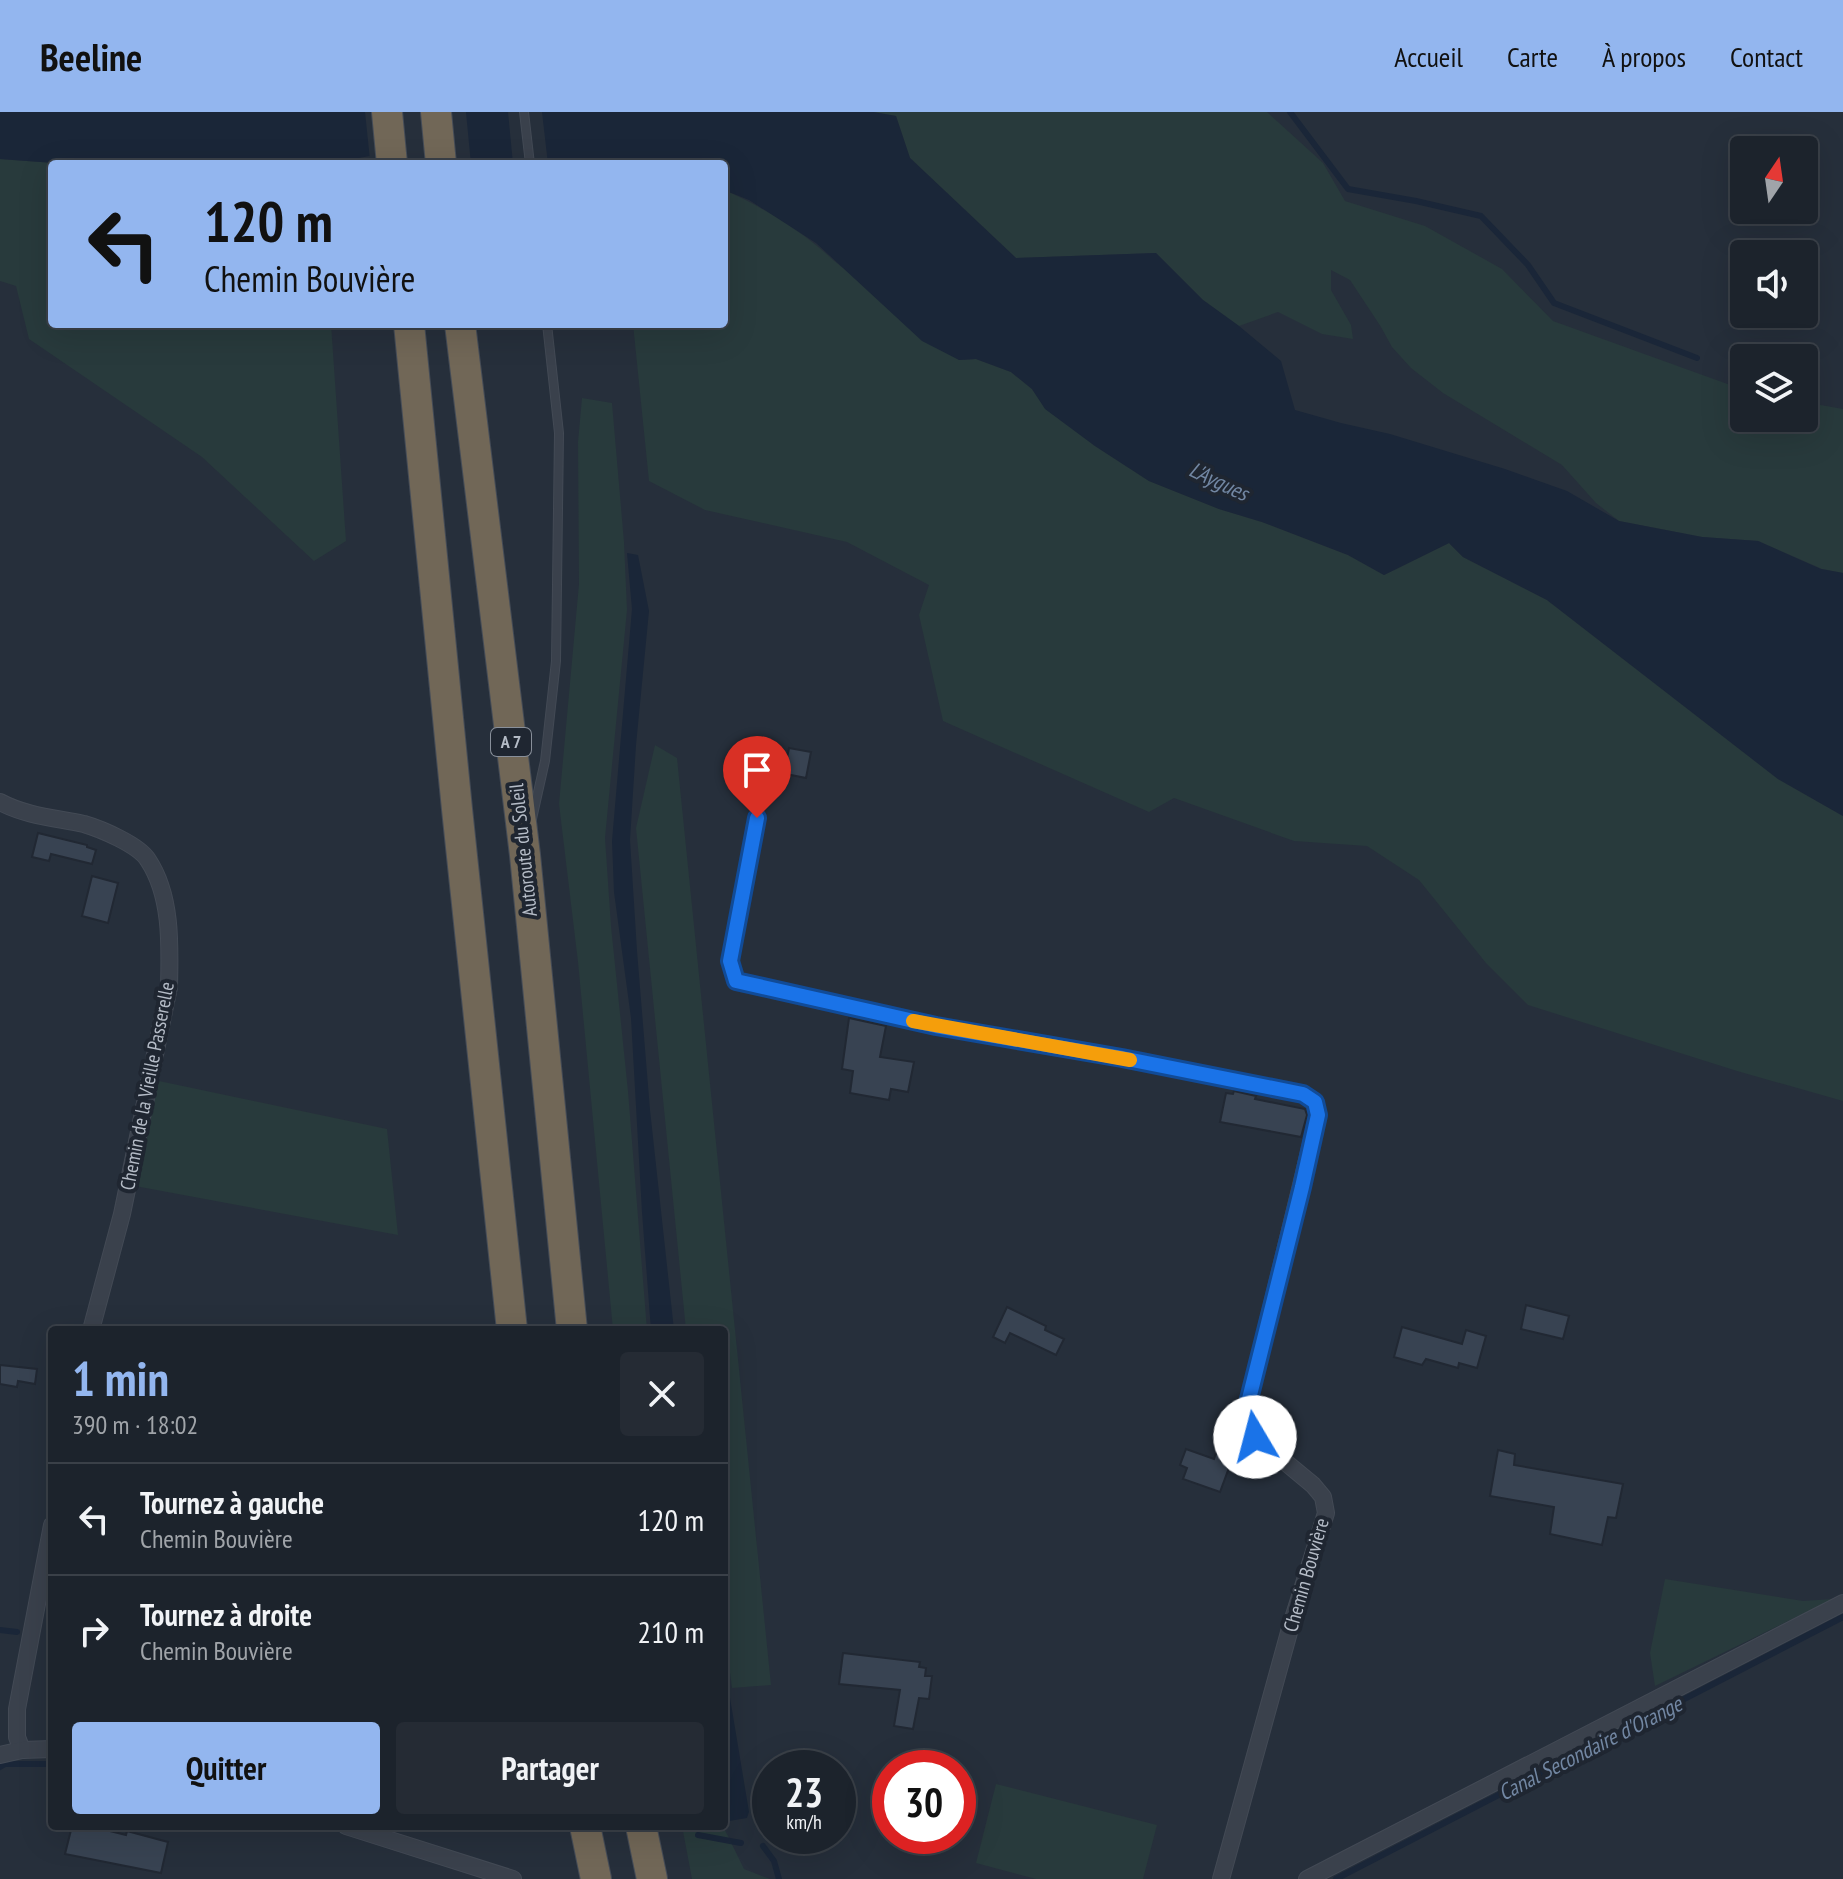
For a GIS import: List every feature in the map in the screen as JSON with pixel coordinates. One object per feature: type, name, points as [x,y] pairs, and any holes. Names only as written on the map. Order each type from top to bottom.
[{"type":"highway","points":[[387,112],[392,160]]},
{"type":"highway","points":[[436,112],[441,160]]},
{"type":"highway","points":[[409,328],[512,1326]]},
{"type":"highway","name":"Autoroute du Soleil","points":[[460,328],[525,855],[572,1326]]},
{"type":"highway","points":[[586,1830],[596,1879]]},
{"type":"highway","points":[[642,1830],[652,1879]]},
{"type":"street","name":"Chemin de la Vieille Passerelle","points":[[0,802],[14,810],[88,825],[125,841],[147,857],[159,881],[166,911],[170,949],[169,987],[122,1214],[92,1326]]},
{"type":"street","name":"Chemin Bouvière","points":[[757,818],[730,961],[736,981],[936,1026],[1122,1058],[1303,1094],[1315,1102],[1318,1115],[1249,1399],[1249,1419],[1255,1437],[1323,1497],[1326,1513],[1287,1640],[1221,1879]]},
{"type":"street","points":[[22,1750],[17,1737],[17,1709],[48,1546]]},
{"type":"street","points":[[1307,1879],[1843,1603]]},
{"type":"street","points":[[0,1755],[48,1749]]},
{"type":"street","points":[[359,1830],[513,1879]]},
{"type":"lane","points":[[524,112],[530,160]]},
{"type":"lane","points":[[525,855],[545,761],[556,661],[559,433],[547,328]]},
{"type":"shaded area","points":[[873,112],[1267,112],[1323,163],[1345,201],[1425,226],[1502,269],[1553,321],[1730,385],[1730,432],[1818,432],[1818,405],[1843,409],[1843,573],[1822,569],[1758,541],[1702,537],[1619,521],[1596,503],[1562,465],[1443,393],[1411,368],[1392,347],[1350,280],[1331,270],[1331,290],[1351,325],[1353,339],[1322,334],[1278,312],[1239,326],[1203,300],[1156,253],[1016,258],[910,158],[896,116]]},
{"type":"shaded area","points":[[0,159],[48,163],[48,328],[331,328],[346,541],[314,561],[202,457],[29,339],[16,286],[0,281]]},
{"type":"shaded area","points":[[728,192],[796,230],[959,360],[976,359],[1011,372],[1032,389],[1046,409],[1149,481],[1348,555],[1384,575],[1449,543],[1463,557],[1547,600],[1778,779],[1843,816],[1843,1101],[1528,1005],[1486,963],[1419,880],[1367,846],[1294,841],[1174,798],[1149,812],[943,721],[919,615],[929,585],[847,542],[705,510],[649,481],[633,328],[728,328]]},
{"type":"shaded area","points":[[582,398],[612,403],[627,610],[605,838],[647,1326],[613,1326],[578,962],[559,804],[579,584],[578,442]]},
{"type":"shaded area","points":[[655,745],[677,758],[771,1685],[732,1688],[728,1658],[728,1326],[686,1326],[636,828]]},
{"type":"shaded area","points":[[159,1081],[387,1129],[398,1235],[135,1186]]},
{"type":"shaded area","points":[[1665,1579],[1803,1601],[1833,1599],[1655,1686],[1650,1653]]},
{"type":"shaded area","points":[[996,1784],[1157,1825],[1143,1879],[1036,1879],[976,1863]]},
{"type":"shaded area","points":[[683,1830],[725,1830],[744,1869],[770,1879],[692,1879]]},
{"type":"water","name":"L'Aygues","points":[[0,112],[873,112],[896,116],[910,158],[1016,258],[1156,253],[1203,300],[1281,361],[1295,410],[1390,434],[1505,469],[1567,491],[1619,521],[1702,537],[1758,541],[1821,569],[1843,573],[1843,816],[1778,779],[1547,600],[1463,557],[1449,543],[1384,575],[1348,555],[1149,481],[1045,409],[1032,389],[1011,372],[976,359],[959,360],[922,341],[816,243],[749,200],[728,192],[728,160],[404,160],[375,155],[348,160],[48,160],[48,163],[0,159]]},
{"type":"water","points":[[627,553],[638,555],[649,611],[630,840],[650,1110],[674,1326],[651,1326],[631,1018],[614,892],[612,841],[632,609]]},
{"type":"water","points":[[728,1686],[749,1812],[747,1818],[729,1821]]},
{"type":"pier","points":[[365,112],[466,112],[471,160],[370,160]]},
{"type":"pier","points":[[508,112],[542,112],[548,160],[513,160]]},
{"type":"building","points":[[789,748],[811,752],[806,778],[766,770],[769,754],[787,758]]},
{"type":"building","points":[[38,833],[96,850],[92,864],[51,854],[49,861],[32,857]]},
{"type":"building","points":[[92,876],[118,883],[108,923],[82,916]]},
{"type":"building","points":[[849,1018],[886,1026],[880,1057],[914,1062],[908,1092],[891,1089],[889,1100],[850,1093],[853,1071],[842,1069]]},
{"type":"building","points":[[1234,1091],[1256,1096],[1255,1099],[1305,1109],[1307,1115],[1301,1137],[1220,1122],[1226,1093],[1233,1094]]},
{"type":"building","points":[[1526,1305],[1569,1316],[1563,1339],[1521,1329]]},
{"type":"building","points":[[1007,1307],[1046,1326],[1045,1330],[1064,1339],[1056,1355],[1010,1333],[1005,1343],[993,1337]]},
{"type":"building","points":[[1402,1327],[1462,1344],[1466,1330],[1486,1336],[1477,1368],[1459,1363],[1458,1368],[1426,1359],[1422,1365],[1394,1357]]},
{"type":"building","points":[[0,1365],[37,1369],[35,1384],[18,1381],[17,1387],[0,1384]]},
{"type":"building","points":[[1219,1444],[1239,1451],[1220,1492],[1183,1479],[1187,1468],[1180,1465],[1186,1449],[1214,1459]]},
{"type":"building","points":[[1498,1450],[1515,1454],[1514,1465],[1623,1484],[1616,1518],[1608,1517],[1602,1545],[1550,1534],[1554,1507],[1490,1496]]},
{"type":"building","points":[[843,1653],[920,1662],[919,1667],[926,1668],[925,1676],[932,1676],[929,1699],[919,1698],[913,1729],[894,1726],[900,1690],[839,1684]]},
{"type":"building","points":[[71,1830],[106,1830],[126,1835],[127,1831],[168,1842],[161,1873],[65,1854]]},
{"type":"waterway","points":[[1290,112],[1348,189],[1481,216],[1528,265],[1554,303],[1697,358]]},
{"type":"waterway","name":"Canal Secondaire d'Orange","points":[[1336,1879],[1843,1617]]},
{"type":"waterway","points":[[0,1630],[17,1632]]},
{"type":"waterway","points":[[0,1767],[5,1764],[48,1764]]},
{"type":"waterway","name":"Canal Secondaire d'Orange","points":[[698,1835],[741,1843]]},
{"type":"waterway","name":"Canal Secondaire d'Orange","points":[[769,1854],[779,1879]]},
{"type":"slow traffic","points":[[913,1021],[1130,1060]]},
{"type":"route","points":[[757,818],[730,961],[736,981],[936,1026],[1122,1058],[1303,1094],[1315,1102],[1318,1115],[1302,1187],[1249,1399],[1249,1419],[1255,1437]]}]
